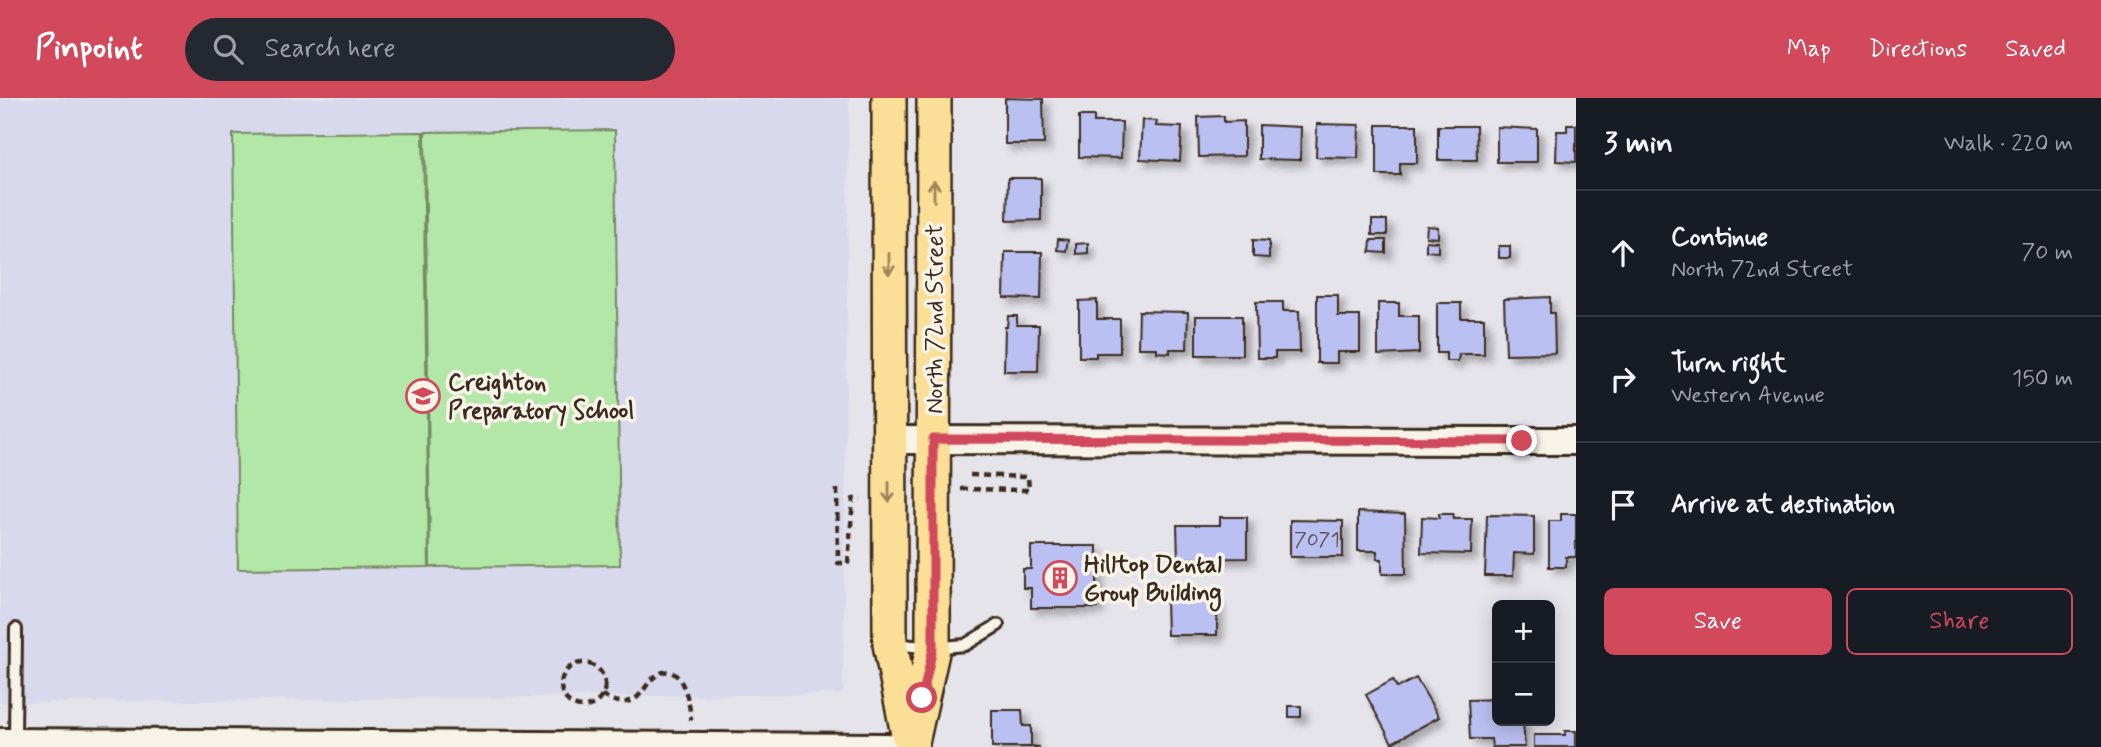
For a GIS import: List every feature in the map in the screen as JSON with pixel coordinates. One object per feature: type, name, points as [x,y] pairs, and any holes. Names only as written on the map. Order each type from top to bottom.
[{"type":"main road","name":"North 72nd Street","points":[[889,98],[890,644],[911,747]]},
{"type":"main road","name":"North 72nd Street","points":[[911,747],[933,648],[934,98]]},
{"type":"street","points":[[890,440],[1576,441]]},
{"type":"street","points":[[7,742],[887,747]]},
{"type":"lane","points":[[890,644],[933,648],[965,645],[998,625]]},
{"type":"lane","points":[[7,742],[16,629]]},
{"type":"path","points":[[957,489],[1029,490],[1028,477],[970,475]]},
{"type":"path","points":[[836,489],[838,563],[848,563],[853,499]]},
{"type":"path","points":[[584,663],[598,668],[604,681],[602,695],[592,705],[584,706],[571,703],[562,692],[562,678],[571,667],[584,663]]},
{"type":"path","points":[[602,695],[618,702],[631,701],[639,696],[652,679],[661,673],[669,672],[679,677],[685,687],[690,701],[691,720]]},
{"type":"path","points":[[584,706],[584,720]]},
{"type":"shaded area","name":"Creighton Preparatory School","points":[[0,98],[849,98],[843,694],[0,703]]},
{"type":"green space","points":[[615,130],[620,565],[430,567],[425,132]]},
{"type":"green space","points":[[423,132],[429,567],[238,569],[233,134]]},
{"type":"building","points":[[1005,98],[1043,99],[1044,144],[1005,144]]},
{"type":"building","points":[[1079,116],[1094,116],[1094,122],[1122,122],[1121,158],[1079,157]]},
{"type":"building","points":[[1224,116],[1224,122],[1244,121],[1244,156],[1199,157],[1198,117]]},
{"type":"building","points":[[1142,120],[1157,121],[1156,126],[1182,127],[1180,161],[1140,159]]},
{"type":"building","points":[[1317,124],[1359,125],[1358,158],[1316,157]]},
{"type":"building","points":[[1259,125],[1301,127],[1300,160],[1259,159]]},
{"type":"building","points":[[1377,125],[1417,125],[1417,163],[1400,163],[1400,175],[1377,175]]},
{"type":"building","points":[[1567,125],[1576,125],[1576,162],[1556,161],[1557,131],[1567,131]]},
{"type":"building","points":[[1438,126],[1476,126],[1477,160],[1438,160]]},
{"type":"building","points":[[1497,127],[1537,129],[1537,162],[1497,162]]},
{"type":"building","points":[[1008,178],[1041,178],[1041,220],[1007,221]]},
{"type":"building","points":[[1372,220],[1387,220],[1387,235],[1372,235]]},
{"type":"building","points":[[1427,226],[1438,227],[1438,238],[1426,237]]},
{"type":"building","points":[[1058,239],[1068,240],[1066,251],[1057,250]]},
{"type":"building","points":[[1253,240],[1269,241],[1269,258],[1253,257]]},
{"type":"building","points":[[1371,240],[1386,240],[1386,253],[1370,252]]},
{"type":"building","points":[[1426,241],[1438,242],[1438,252],[1426,251]]},
{"type":"building","points":[[1088,243],[1088,253],[1076,254],[1076,244]]},
{"type":"building","points":[[1499,246],[1510,246],[1510,258],[1499,258]]},
{"type":"building","points":[[1005,252],[1042,252],[1041,299],[1004,298]]},
{"type":"building","points":[[1317,295],[1338,295],[1338,316],[1360,316],[1360,352],[1337,352],[1337,363],[1317,363]]},
{"type":"building","points":[[1550,297],[1550,313],[1554,313],[1555,353],[1506,354],[1504,299]]},
{"type":"building","points":[[1097,300],[1097,319],[1120,319],[1120,353],[1096,353],[1096,357],[1079,357],[1079,301]]},
{"type":"building","points":[[1256,302],[1283,302],[1283,311],[1299,311],[1300,352],[1275,352],[1275,358],[1257,358]]},
{"type":"building","points":[[1378,303],[1399,303],[1399,316],[1419,316],[1419,353],[1378,355]]},
{"type":"building","points":[[1437,303],[1461,303],[1461,318],[1484,318],[1484,354],[1459,354],[1458,361],[1446,361],[1446,353],[1437,353]]},
{"type":"building","points":[[1139,311],[1188,312],[1187,349],[1170,349],[1170,353],[1157,352],[1157,348],[1138,348]]},
{"type":"building","points":[[1008,316],[1017,316],[1017,325],[1039,325],[1038,371],[1004,371],[1005,327]]},
{"type":"building","points":[[1196,316],[1242,316],[1242,355],[1196,355]]},
{"type":"building","points":[[1358,512],[1405,514],[1406,574],[1382,574],[1382,559],[1377,559],[1377,551],[1358,551]]},
{"type":"building","points":[[1439,514],[1453,514],[1453,519],[1472,519],[1471,554],[1421,553],[1422,517],[1439,518]]},
{"type":"building","points":[[1561,514],[1576,514],[1576,557],[1566,557],[1566,567],[1549,567],[1549,521],[1561,521]]},
{"type":"building","points":[[1487,515],[1534,516],[1534,554],[1514,553],[1513,576],[1485,576]]},
{"type":"building","points":[[1220,517],[1247,517],[1247,558],[1178,559],[1177,525],[1220,525]]},
{"type":"building","points":[[1290,520],[1343,521],[1343,557],[1290,557]]},
{"type":"building","name":"Hilltop Dental Group Building","points":[[1031,546],[1097,546],[1097,608],[1031,608],[1031,588],[1023,588],[1023,569],[1031,569]]},
{"type":"building","points":[[1166,599],[1217,599],[1217,635],[1167,635]]},
{"type":"building","points":[[1416,678],[1439,717],[1392,743],[1366,695],[1393,680],[1397,688]]},
{"type":"building","points":[[1492,699],[1492,726],[1523,726],[1525,747],[1492,747],[1491,739],[1470,739],[1468,700]]},
{"type":"building","points":[[1289,706],[1301,706],[1301,717],[1289,717]]},
{"type":"building","points":[[992,710],[1022,710],[1023,726],[1031,726],[1031,746],[1040,747],[992,747]]},
{"type":"building","points":[[1565,731],[1576,731],[1576,747],[1534,747],[1534,735],[1565,735]]},
{"type":"place","name":"Creighton Preparatory School","points":[[423,396]]},
{"type":"place","name":"Hilltop Dental Group Building","points":[[1060,578]]},
{"type":"route","points":[[922,698],[933,648],[933,439],[1522,441]]}]
